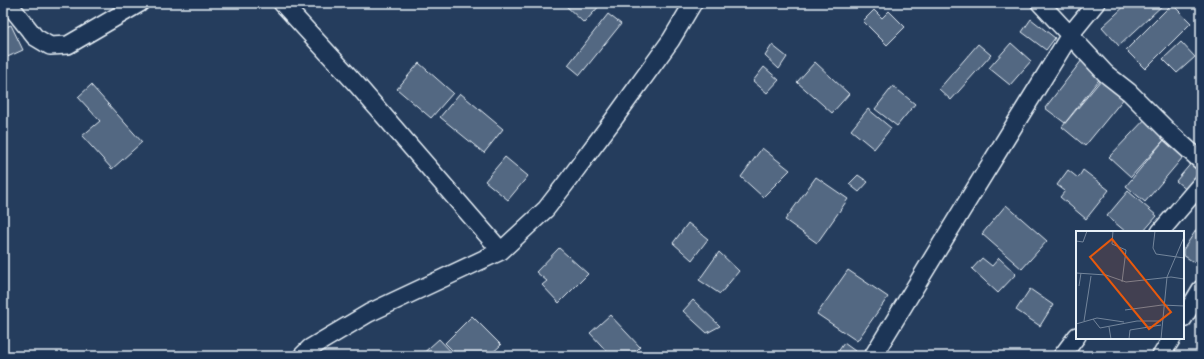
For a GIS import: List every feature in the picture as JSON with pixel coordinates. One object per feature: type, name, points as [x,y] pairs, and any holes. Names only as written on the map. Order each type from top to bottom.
[{"type":"street","points":[[8,3],[35,37],[50,46],[68,45],[140,3]]},
{"type":"street","points":[[282,3],[358,86],[501,251]]},
{"type":"street","points":[[302,356],[310,348],[369,313],[501,251],[546,209],[563,188],[671,40],[693,3]]},
{"type":"street","points":[[1040,3],[1106,74],[1129,92],[1170,133],[1201,161]]},
{"type":"street","points":[[873,356],[1070,35],[1096,3]]},
{"type":"street","points":[[1161,231],[1201,184]]},
{"type":"street","points":[[1184,317],[1201,289]]},
{"type":"street","points":[[1062,356],[1076,337]]},
{"type":"street","points":[[1162,356],[1171,339]]},
{"type":"building","points":[[563,3],[602,3],[584,23]]},
{"type":"building","points":[[1128,3],[1165,3],[1119,46],[1102,27]]},
{"type":"building","points":[[1172,4],[1191,23],[1145,69],[1126,50]]},
{"type":"building","points":[[874,10],[882,18],[889,11],[905,27],[887,45],[863,21]]},
{"type":"building","points":[[608,14],[621,24],[580,75],[568,65]]},
{"type":"building","points":[[1031,19],[1055,38],[1046,50],[1022,32]]},
{"type":"building","points":[[11,25],[23,50],[3,59],[3,28]]},
{"type":"building","points":[[1181,42],[1195,57],[1177,73],[1163,59]]},
{"type":"building","points":[[1011,43],[1031,61],[1010,85],[989,68]]},
{"type":"building","points":[[978,44],[991,55],[951,100],[939,89]]},
{"type":"building","points":[[772,45],[787,57],[779,69],[765,56]]},
{"type":"building","points":[[1082,60],[1102,76],[1065,123],[1045,108]]},
{"type":"building","points":[[815,62],[849,94],[832,113],[797,82]]},
{"type":"building","points":[[419,63],[453,93],[431,118],[397,89]]},
{"type":"building","points":[[764,67],[779,80],[767,93],[753,81]]},
{"type":"building","points":[[1106,74],[1129,92],[1085,146],[1062,127]]},
{"type":"building","points":[[91,85],[142,142],[112,169],[82,136],[100,121],[78,97]]},
{"type":"building","points":[[893,86],[915,104],[897,126],[875,109]]},
{"type":"building","points":[[460,93],[503,129],[484,153],[440,117]]},
{"type":"building","points":[[868,109],[891,128],[874,149],[851,130]]},
{"type":"building","points":[[1151,113],[1170,133],[1131,177],[1109,157]]},
{"type":"building","points":[[1170,133],[1189,150],[1145,202],[1126,186]]},
{"type":"building","points":[[762,148],[790,170],[763,197],[741,177]]},
{"type":"building","points":[[505,157],[528,176],[508,200],[485,181]]},
{"type":"building","points":[[1193,161],[1201,168],[1201,177],[1189,192],[1176,181]]},
{"type":"building","points":[[1068,170],[1078,178],[1083,170],[1109,190],[1086,219],[1060,197],[1065,191],[1057,185]]},
{"type":"building","points":[[858,175],[868,182],[859,192],[849,184]]},
{"type":"building","points":[[816,177],[848,199],[817,243],[785,220]]},
{"type":"building","points":[[1128,191],[1157,216],[1144,231],[1125,231],[1107,216]]},
{"type":"building","points":[[1006,205],[1047,241],[1022,269],[982,234]]},
{"type":"building","points":[[688,223],[708,239],[692,260],[673,243]]},
{"type":"building","points":[[1198,227],[1201,229],[1201,267],[1184,256],[1184,248]]},
{"type":"building","points":[[559,248],[588,274],[559,303],[542,285],[547,281],[536,272]]},
{"type":"building","points":[[719,252],[739,271],[720,294],[699,280]]},
{"type":"building","points":[[982,258],[992,266],[999,258],[1016,274],[998,293],[972,269]]},
{"type":"building","points":[[848,270],[888,297],[857,341],[817,314]]},
{"type":"building","points":[[1030,289],[1053,305],[1040,326],[1016,310]]},
{"type":"building","points":[[693,300],[720,326],[707,333],[683,311]]},
{"type":"building","points":[[610,315],[640,347],[631,356],[611,356],[590,333]]},
{"type":"building","points":[[472,316],[501,345],[489,356],[458,356],[445,343]]},
{"type":"building","points":[[439,339],[455,356],[420,356]]},
{"type":"building","points":[[844,343],[862,356],[835,356]]}]
